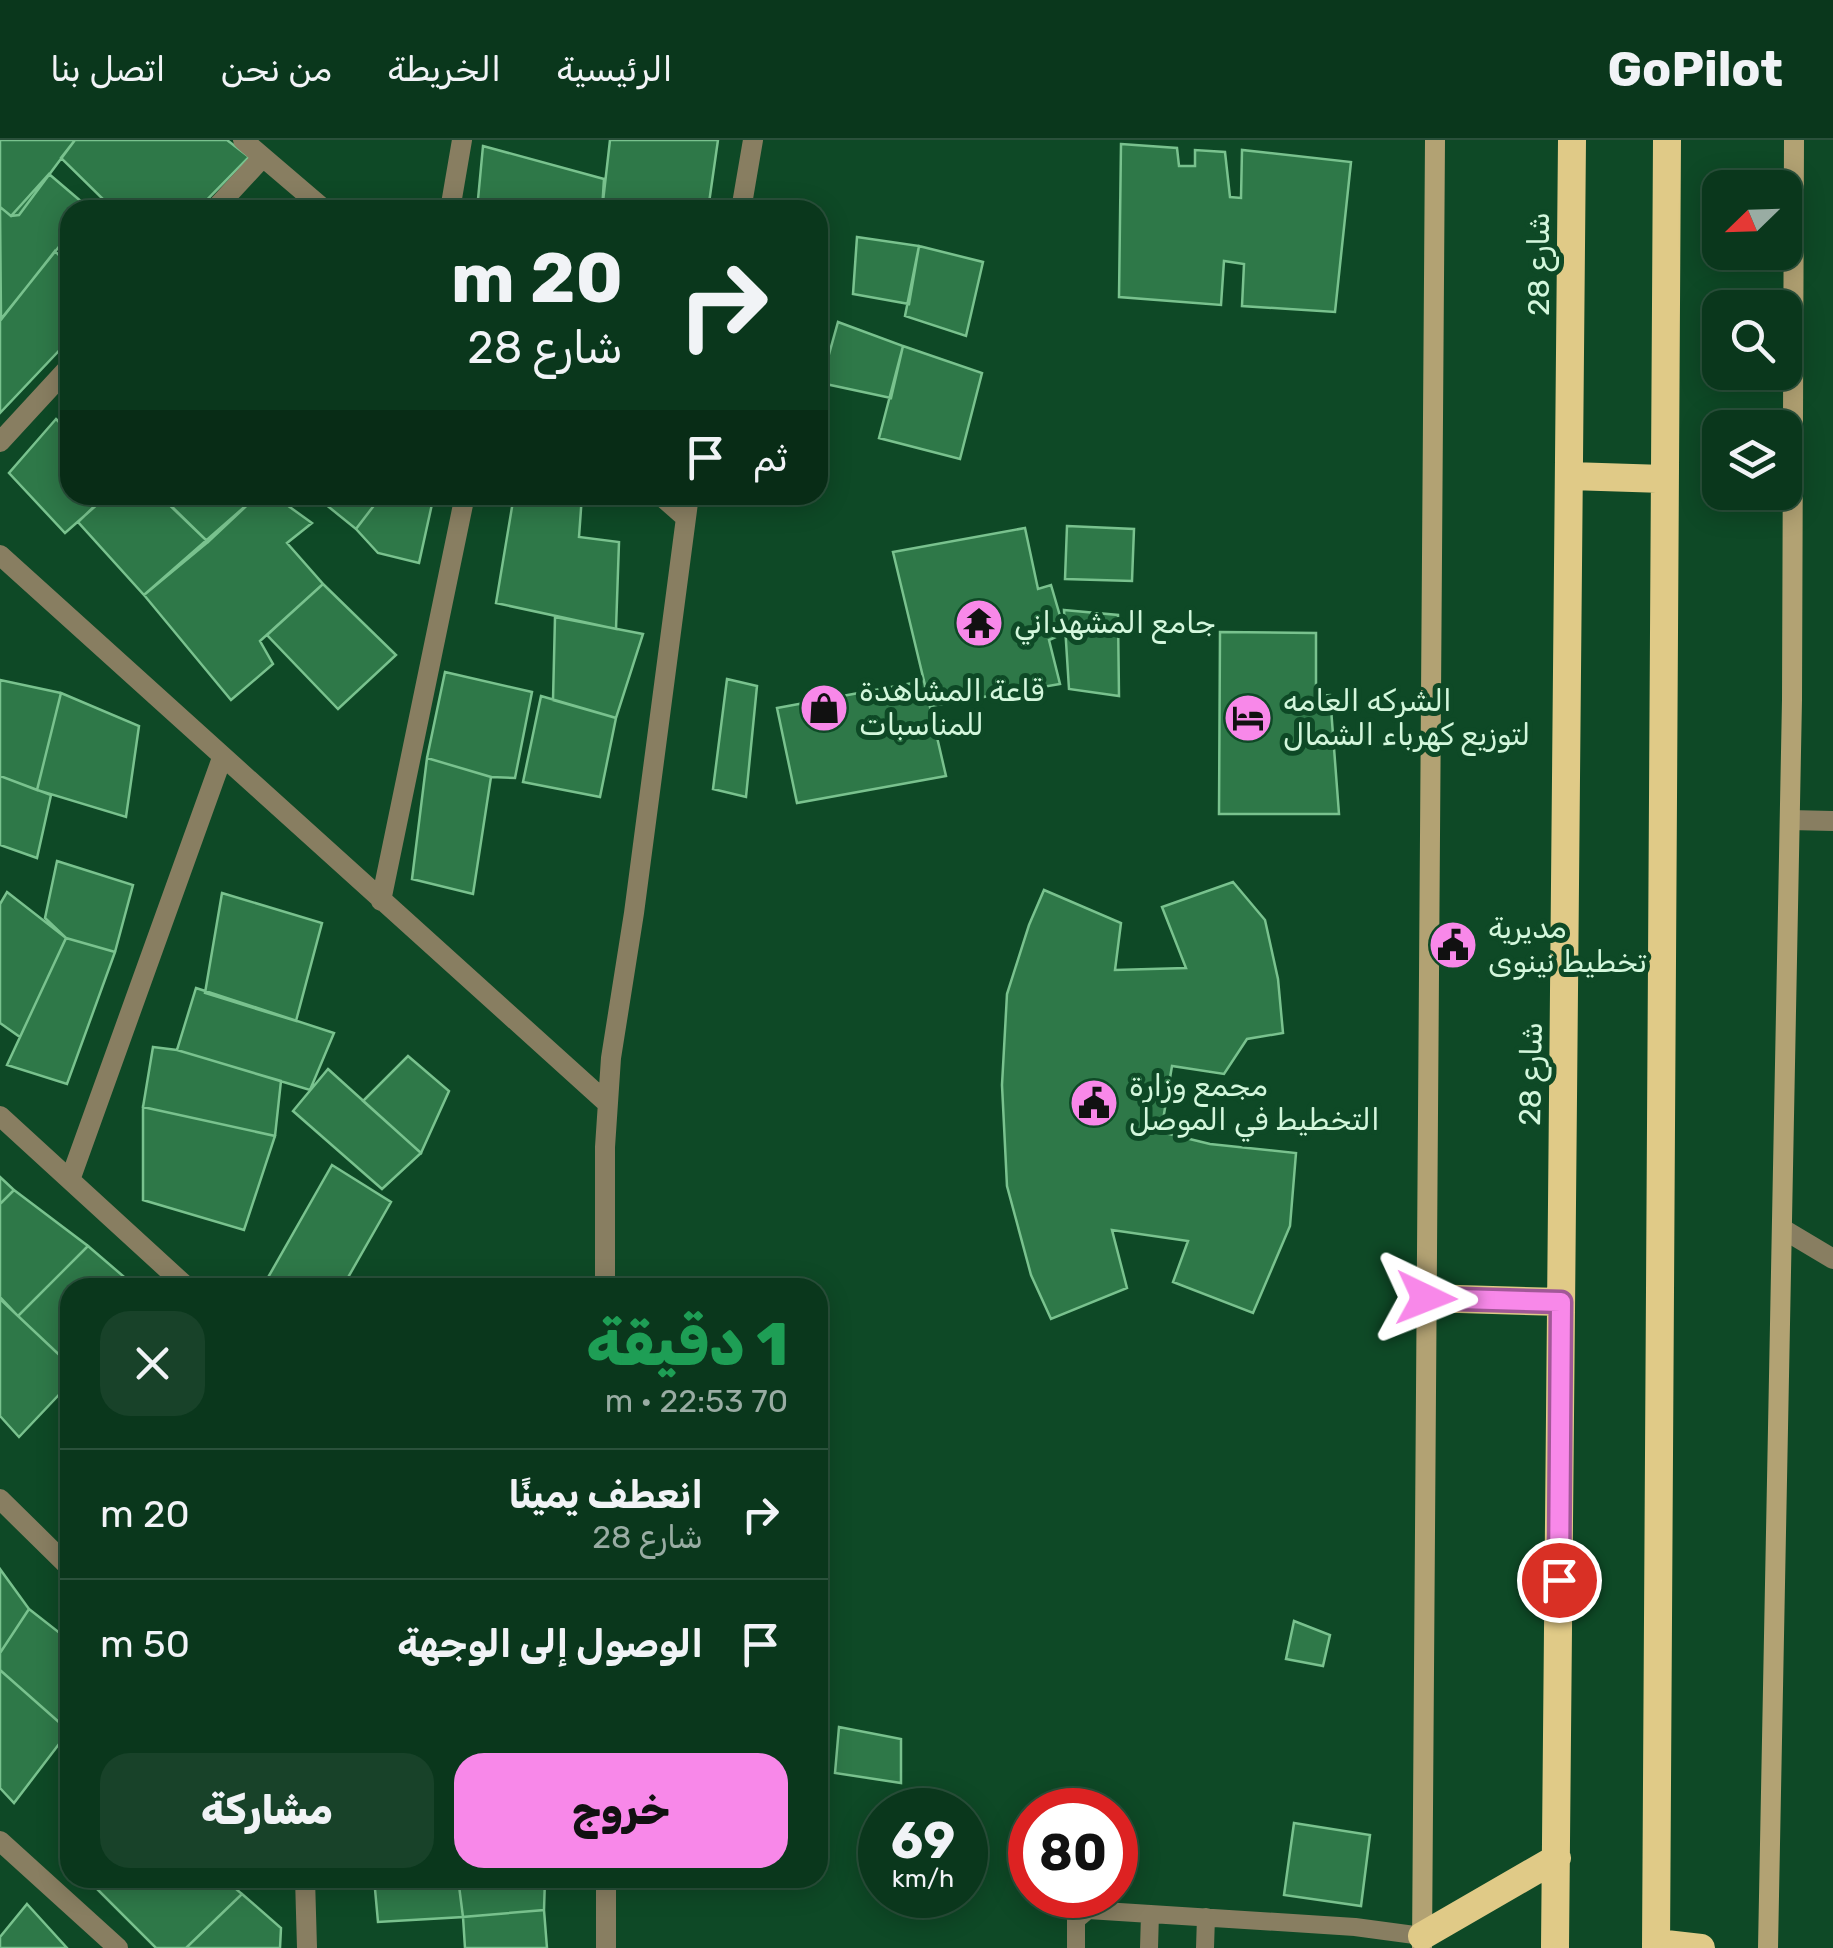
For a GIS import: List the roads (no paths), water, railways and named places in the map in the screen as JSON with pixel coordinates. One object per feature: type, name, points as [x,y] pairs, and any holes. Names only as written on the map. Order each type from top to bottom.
[{"type":"highway","name":"شارع 28","points":[[1555,1948],[1572,140]]},
{"type":"highway","points":[[1668,140],[1656,1946],[1700,1948]]},
{"type":"highway","points":[[1570,476],[1664,479]]},
{"type":"highway","points":[[1426,1298],[1561,1302]]},
{"type":"highway","points":[[1422,1942],[1557,1858]]},
{"type":"main road","points":[[1422,1942],[1435,140]]},
{"type":"main road","points":[[1768,1948],[1790,820],[1794,140]]},
{"type":"street","points":[[243,140],[313,200]]},
{"type":"street","points":[[452,200],[462,140]]},
{"type":"street","points":[[742,200],[753,140]]},
{"type":"street","points":[[223,200],[262,157]]},
{"type":"street","points":[[0,442],[60,377]]},
{"type":"street","points":[[381,901],[463,505]]},
{"type":"street","points":[[672,505],[686,516]]},
{"type":"street","points":[[604,1278],[606,1103],[688,505]]},
{"type":"street","points":[[0,555],[606,1103]]},
{"type":"street","points":[[70,1180],[222,758]]},
{"type":"street","points":[[1790,820],[1833,821]]},
{"type":"street","points":[[0,1116],[177,1278]]},
{"type":"street","points":[[1783,1229],[1833,1259]]},
{"type":"street","points":[[0,1499],[60,1558]]},
{"type":"street","points":[[0,1841],[118,1948]]},
{"type":"street","points":[[305,1888],[308,1948]]},
{"type":"street","points":[[606,1888],[606,1948]]},
{"type":"lane","points":[[1076,1948],[1076,1920],[1088,1910],[1355,1926],[1422,1942]]},
{"type":"lane","points":[[1148,1948],[1150,1914]]},
{"type":"lane","points":[[1205,1948],[1206,1917]]},
{"type":"place","name":"جامع المشهداني","points":[[979,623]]},
{"type":"place","name":"قاعة المشاهدة للمناسبات","points":[[824,708]]},
{"type":"place","name":"الشركه العامه لتوزيع كهرباء الشمال","points":[[1248,718]]},
{"type":"place","name":"مديرية تخطيط نينوى","points":[[1453,945]]},
{"type":"place","name":"مجمع وزارة التخطيط في الموصل","points":[[1094,1103]]}]
